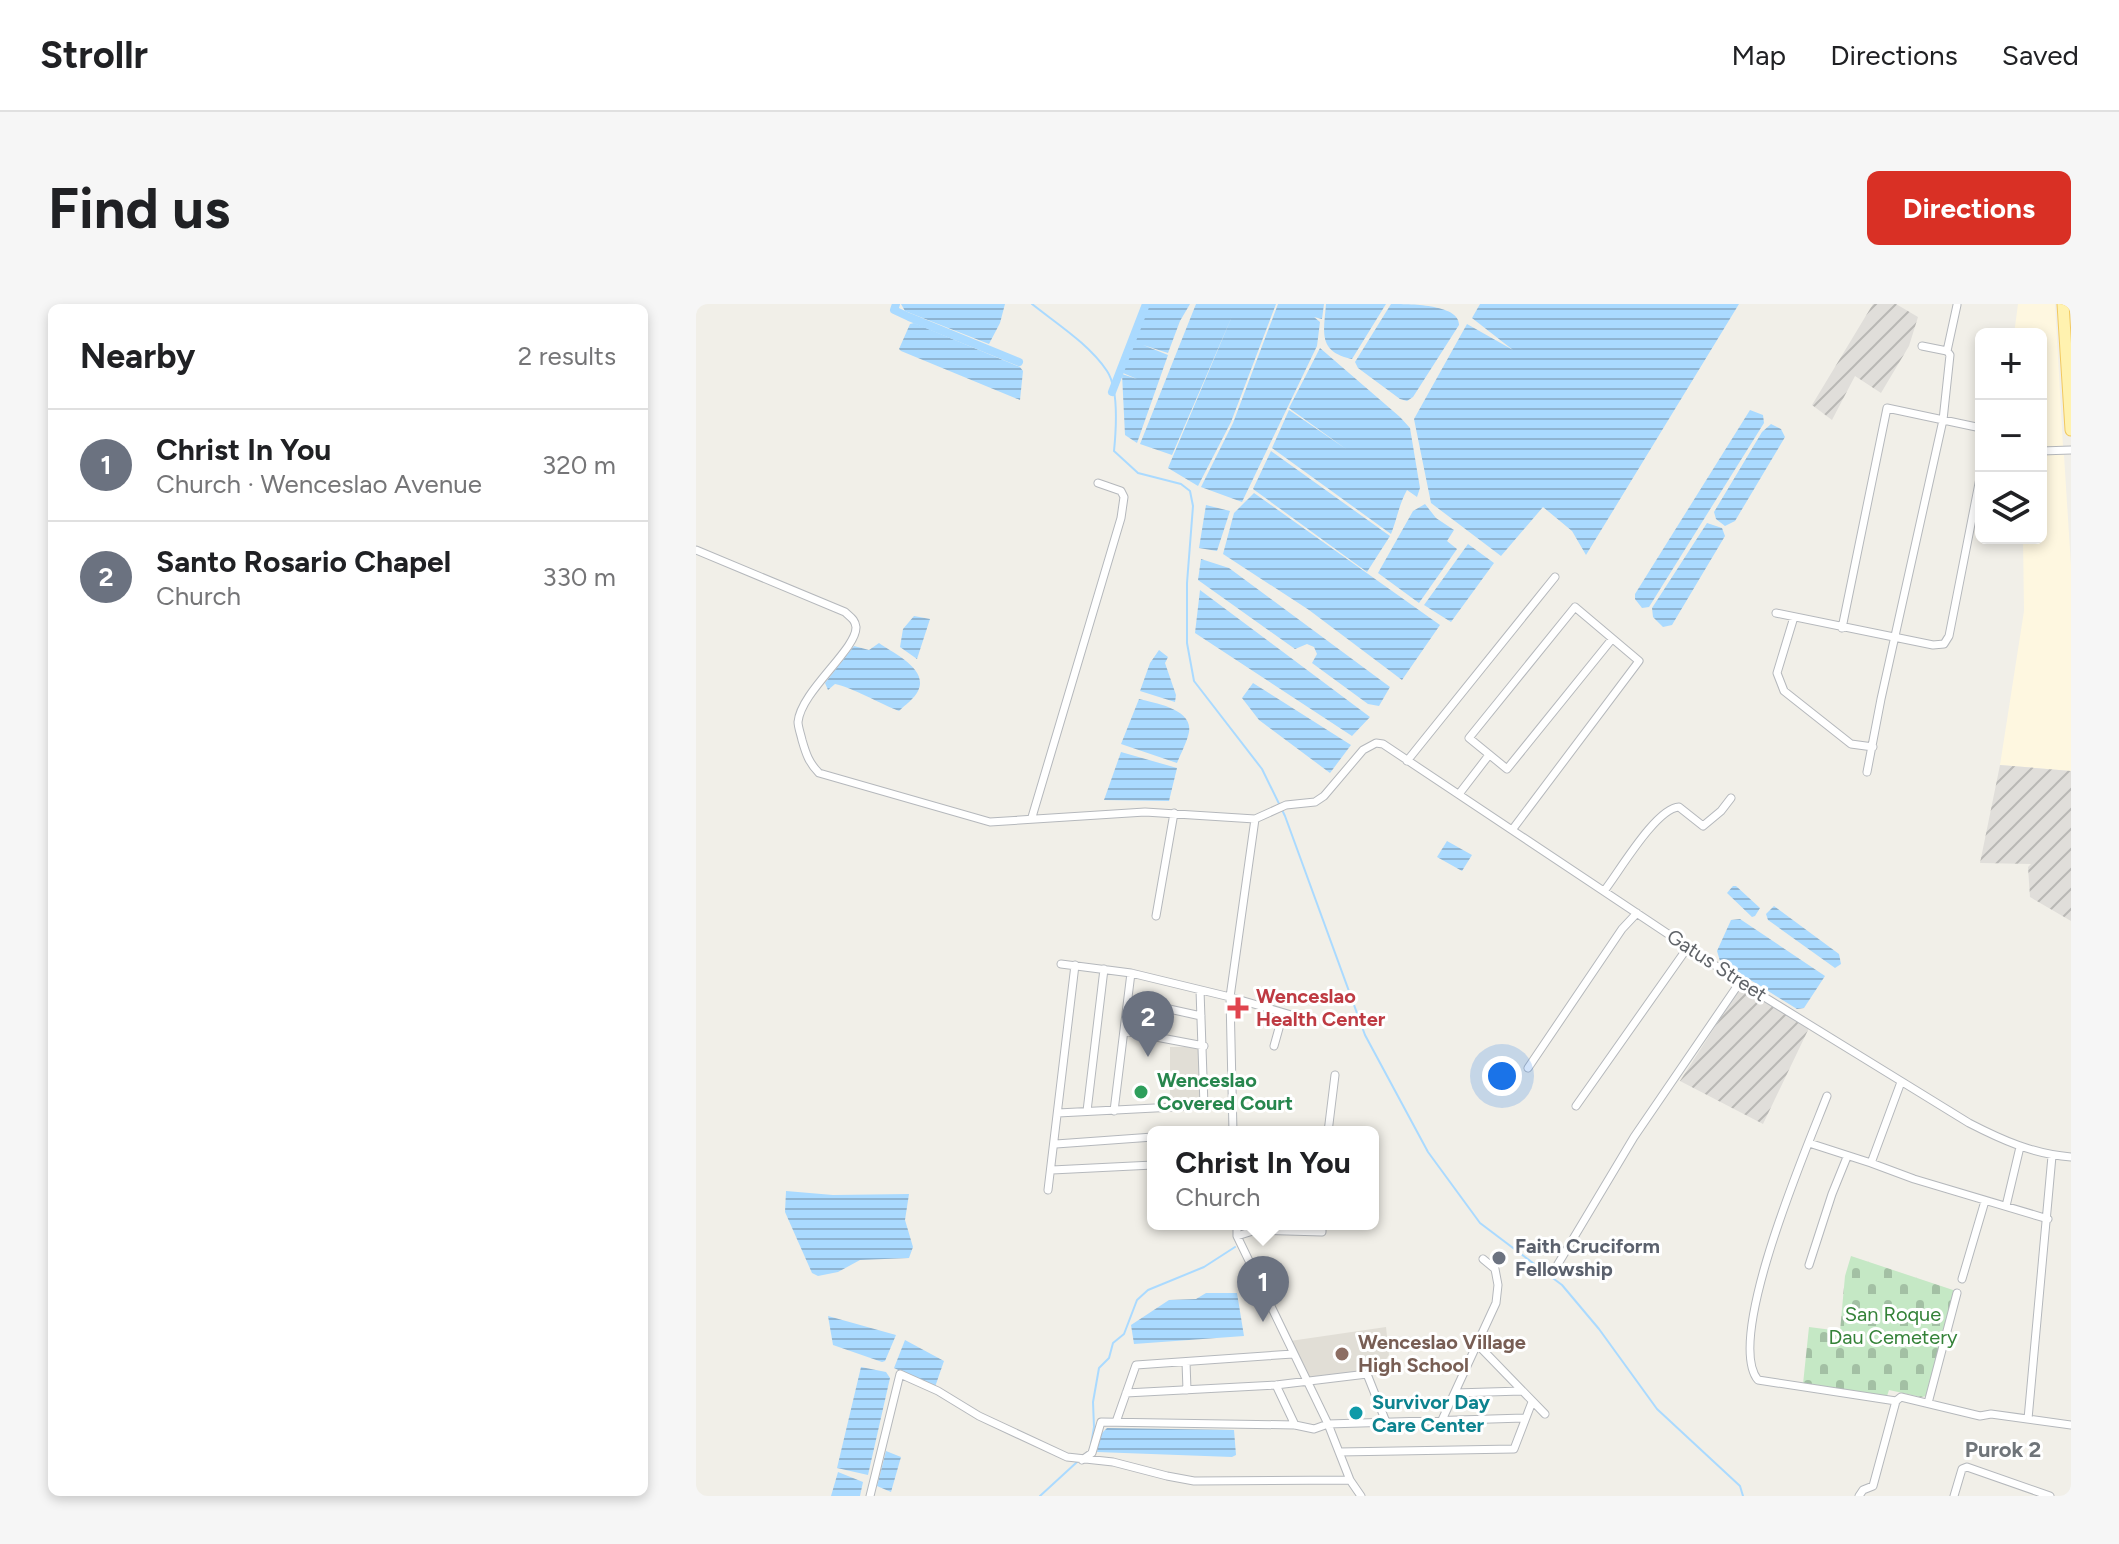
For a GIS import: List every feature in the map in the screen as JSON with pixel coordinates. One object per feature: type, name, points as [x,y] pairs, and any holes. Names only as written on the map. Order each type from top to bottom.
[{"type":"main road","points":[[2063,304],[2071,430]]},
{"type":"street","points":[[1867,772],[1943,420],[1950,355],[1947,351],[1957,305]]},
{"type":"street","points":[[1922,346],[1947,351]]},
{"type":"street","points":[[1842,628],[1887,408],[1975,427]]},
{"type":"street","points":[[2047,451],[2071,450]]},
{"type":"street","points":[[1032,817],[1121,518],[1124,497],[1121,491],[1098,483]]},
{"type":"street","points":[[1776,613],[1933,645],[1944,644],[1949,636],[1975,504]]},
{"type":"street","points":[[696,550],[845,612],[854,620],[857,629],[852,641],[820,679],[798,723],[810,764],[819,773],[990,822],[1145,812],[1255,819],[1230,997],[1231,1126]]},
{"type":"street","points":[[1407,761],[1555,577]]},
{"type":"street","points":[[1512,830],[1639,661],[1575,607],[1469,738],[1507,769],[1612,639]]},
{"type":"street","points":[[1794,617],[1777,673],[1784,691],[1851,744],[1873,747]]},
{"type":"street","name":"Gatus Street","points":[[1255,819],[1286,805],[1315,802],[1324,796],[1363,750],[1376,743],[1459,794],[1740,982],[1969,1123],[2020,1147],[2052,1156],[2071,1157]]},
{"type":"street","points":[[1459,794],[1489,755]]},
{"type":"street","points":[[1604,891],[1645,834],[1667,811],[1679,807],[1703,826],[1731,798]]},
{"type":"street","points":[[1156,916],[1174,813]]},
{"type":"street","points":[[1528,1068],[1622,929],[1637,913]]},
{"type":"street","points":[[1576,1106],[1688,947]]},
{"type":"street","points":[[1061,964],[1131,973],[1308,1020]]},
{"type":"street","points":[[1048,1190],[1056,1144],[1075,965]]},
{"type":"street","points":[[1087,1111],[1104,969]]},
{"type":"street","points":[[1114,1111],[1131,973]]},
{"type":"street","points":[[1555,1269],[1634,1137],[1740,982]]},
{"type":"street","points":[[1200,990],[1204,1106]]},
{"type":"street","points":[[1128,1000],[1201,1016]]},
{"type":"street","points":[[1274,1046],[1283,1014]]},
{"type":"street","points":[[1124,1031],[1204,1046]]},
{"type":"street","points":[[1329,1126],[1335,1075]]},
{"type":"street","points":[[1871,1163],[1901,1082]]},
{"type":"street","points":[[1827,1096],[1766,1265],[1752,1313],[1749,1346],[1754,1376],[1758,1380],[1928,1403],[1980,1416],[1991,1414],[2071,1425]]},
{"type":"street","points":[[1058,1113],[1232,1104]]},
{"type":"street","points":[[1056,1144],[1147,1137]]},
{"type":"street","points":[[1809,1143],[2048,1219]]},
{"type":"street","points":[[2006,1206],[2020,1147]]},
{"type":"street","points":[[2028,1419],[2052,1156]]},
{"type":"street","points":[[1809,1265],[1847,1157]]},
{"type":"street","points":[[1052,1170],[1147,1165]]},
{"type":"street","points":[[1962,1279],[1985,1201]]},
{"type":"street","points":[[1237,1230],[1237,1236],[1328,1424],[1350,1480],[1361,1496]]},
{"type":"street","points":[[1237,1236],[1256,1230],[1322,1230]]},
{"type":"street","points":[[1442,1420],[1496,1303],[1498,1285],[1495,1269],[1483,1259]]},
{"type":"street","points":[[1928,1403],[1957,1293]]},
{"type":"street","points":[[1478,1345],[1545,1414]]},
{"type":"street","points":[[1116,1422],[1136,1365],[1293,1354]]},
{"type":"street","points":[[1186,1362],[1187,1390]]},
{"type":"street","points":[[870,1496],[900,1374],[938,1391],[1031,1442],[1067,1457],[1113,1462],[1194,1481],[1350,1480]]},
{"type":"street","points":[[1126,1393],[1276,1385],[1367,1374],[1386,1422]]},
{"type":"street","points":[[1276,1385],[1295,1425]]},
{"type":"street","points":[[1455,1393],[1522,1391]]},
{"type":"street","points":[[1859,1496],[1863,1490],[1873,1486],[1898,1399]]},
{"type":"street","points":[[1339,1452],[1514,1449],[1532,1402]]},
{"type":"street","points":[[1082,1460],[1092,1453],[1101,1422],[1295,1425],[1314,1429],[1328,1424],[1524,1418]]},
{"type":"street","points":[[1954,1496],[1957,1479],[1962,1469],[1967,1467],[2050,1496]]},
{"type":"shaded area","points":[[1873,304],[1896,304],[1918,317],[1909,346],[1881,393],[1855,376],[1832,420],[1812,405]]},
{"type":"shaded area","points":[[2018,304],[2055,304],[2063,446],[2047,447],[2047,328],[2015,328]]},
{"type":"shaded area","points":[[2047,455],[2064,455],[2071,566],[2071,771],[2000,765],[2024,611],[2023,544],[2047,544]]},
{"type":"shaded area","points":[[2000,765],[2071,771],[2071,921],[2030,897],[2028,867],[2031,864],[1980,863]]},
{"type":"shaded area","points":[[1743,989],[1809,1028],[1763,1124],[1680,1081],[1738,991]]},
{"type":"shaded area","points":[[1170,1047],[1202,1047],[1202,1104],[1170,1104]]},
{"type":"shaded area","name":"Wenceslao Village High School","points":[[1386,1327],[1389,1355],[1383,1364],[1367,1370],[1308,1380],[1290,1341]]},
{"type":"green space","name":"San Roque Dau Cemetery","points":[[1851,1256],[1956,1291],[1928,1396],[1889,1390],[1887,1396],[1803,1384],[1809,1327],[1840,1331],[1845,1276]]},
{"type":"water","points":[[901,304],[1005,304],[1000,323],[989,344],[905,311]]},
{"type":"water","points":[[1148,304],[1190,304],[1168,353],[1143,345],[1168,355],[1137,443],[1125,435],[1122,374],[1137,379],[1123,373]]},
{"type":"water","points":[[1196,304],[1276,304],[1231,422],[1198,486],[1168,468],[1233,314],[1172,455],[1140,444]]},
{"type":"water","points":[[1278,304],[1324,304],[1322,319],[1314,317],[1320,322],[1317,346],[1242,502],[1201,487],[1233,423]]},
{"type":"water","points":[[1326,304],[1386,304],[1352,359],[1341,356],[1328,346],[1324,331]]},
{"type":"water","points":[[1391,304],[1442,309],[1457,318],[1459,325],[1413,397],[1407,401],[1358,368],[1355,362]]},
{"type":"water","points":[[1480,304],[1739,304],[1586,555],[1572,531],[1543,507],[1501,556],[1431,503],[1414,419],[1467,324],[1513,350],[1472,318]]},
{"type":"water","points":[[910,324],[1020,367],[1023,371],[1020,400],[901,351],[899,349]]},
{"type":"water","points":[[1320,348],[1410,428],[1420,488],[1417,497],[1407,490],[1391,534],[1272,448],[1289,410],[1346,449],[1289,408]]},
{"type":"water","points":[[1750,410],[1763,415],[1764,423],[1649,607],[1642,608],[1635,594]]},
{"type":"water","points":[[1771,424],[1781,429],[1785,437],[1735,521],[1725,526],[1716,519],[1714,512],[1762,432]]},
{"type":"water","points":[[1271,451],[1390,536],[1367,572],[1253,489]]},
{"type":"water","points":[[1254,493],[1440,625],[1402,680],[1309,610],[1223,554],[1234,513]]},
{"type":"water","points":[[1425,504],[1436,518],[1454,530],[1447,541],[1457,549],[1419,603],[1378,573],[1413,511]]},
{"type":"water","points":[[1206,505],[1230,511],[1217,551],[1199,548]]},
{"type":"water","points":[[1707,523],[1722,528],[1725,536],[1672,625],[1663,627],[1653,617],[1652,608]]},
{"type":"water","points":[[1468,544],[1494,563],[1451,622],[1424,605]]},
{"type":"water","points":[[1201,559],[1229,568],[1390,687],[1379,706],[1368,704],[1312,663],[1317,654],[1314,647],[1307,644],[1295,649],[1198,580]]},
{"type":"water","points":[[1200,590],[1370,717],[1352,736],[1195,633]]},
{"type":"water","points":[[914,616],[930,619],[917,659],[900,647],[903,629]]},
{"type":"water","points":[[879,643],[908,662],[919,676],[917,694],[899,711],[842,686],[835,684],[828,690],[825,683],[854,646],[869,650]]},
{"type":"water","points":[[1159,650],[1168,657],[1165,663],[1176,695],[1175,702],[1140,691],[1150,663]]},
{"type":"water","points":[[1253,683],[1351,745],[1330,773],[1259,720],[1242,698]]},
{"type":"water","points":[[1139,699],[1172,708],[1189,724],[1177,763],[1121,744]]},
{"type":"water","points":[[1121,752],[1177,768],[1169,801],[1104,800]]},
{"type":"water","points":[[1447,841],[1472,855],[1462,871],[1437,857]]},
{"type":"water","points":[[1733,886],[1760,908],[1755,916],[1752,917],[1727,893]]},
{"type":"water","points":[[1774,906],[1839,954],[1841,964],[1835,968],[1768,920],[1766,914]]},
{"type":"water","points":[[1740,919],[1825,976],[1804,1008],[1797,1009],[1720,961],[1717,951],[1731,920]]},
{"type":"water","points":[[786,1191],[833,1195],[909,1194],[905,1220],[913,1247],[909,1258],[860,1260],[838,1272],[818,1276],[812,1273],[785,1212]]},
{"type":"water","points":[[1206,1293],[1237,1293],[1244,1336],[1134,1344],[1131,1325],[1169,1300],[1196,1299]]},
{"type":"water","points":[[828,1316],[896,1335],[885,1361],[833,1345]]},
{"type":"water","points":[[905,1340],[944,1361],[935,1387],[894,1368]]},
{"type":"water","points":[[861,1367],[886,1372],[890,1378],[868,1475],[837,1468]]},
{"type":"water","points":[[1107,1428],[1234,1430],[1236,1455],[1097,1452],[1099,1436]]},
{"type":"water","points":[[886,1451],[901,1457],[891,1492],[877,1486]]},
{"type":"water","points":[[838,1472],[863,1482],[860,1496],[831,1496]]},
{"type":"waterway","points":[[896,304],[894,310],[1019,362]]},
{"type":"waterway","points":[[1032,304],[1082,343],[1107,371],[1115,399],[1114,451],[1138,473],[1181,484],[1190,491],[1193,506],[1187,583],[1187,643],[1194,681],[1262,769],[1285,816],[1365,1035],[1428,1152],[1480,1223],[1562,1285],[1599,1329],[1657,1409],[1740,1486],[1743,1496]]},
{"type":"waterway","points":[[1112,392],[1146,304]]},
{"type":"waterway","points":[[1091,1445],[1093,1402],[1099,1368],[1109,1358],[1113,1343],[1124,1334],[1137,1300],[1148,1290],[1204,1267],[1235,1247]]},
{"type":"waterway","points":[[1040,1496],[1077,1462]]},
{"type":"place","name":"Wenceslao Health Center","points":[[1238,1008]]},
{"type":"place","name":"Santo Rosario Chapel","points":[[1148,1057]]},
{"type":"place","name":"Wenceslao Covered Court","points":[[1141,1092]]},
{"type":"place","name":"Faith Cruciform Fellowship","points":[[1499,1258]]},
{"type":"place","name":"Christ In You","points":[[1263,1322]]},
{"type":"place","name":"Wenceslao Village High School","points":[[1342,1354]]},
{"type":"place","name":"Survivor Day Care Center","points":[[1356,1413]]},
{"type":"district","name":"Purok 2","points":[[2003,1449]]}]
